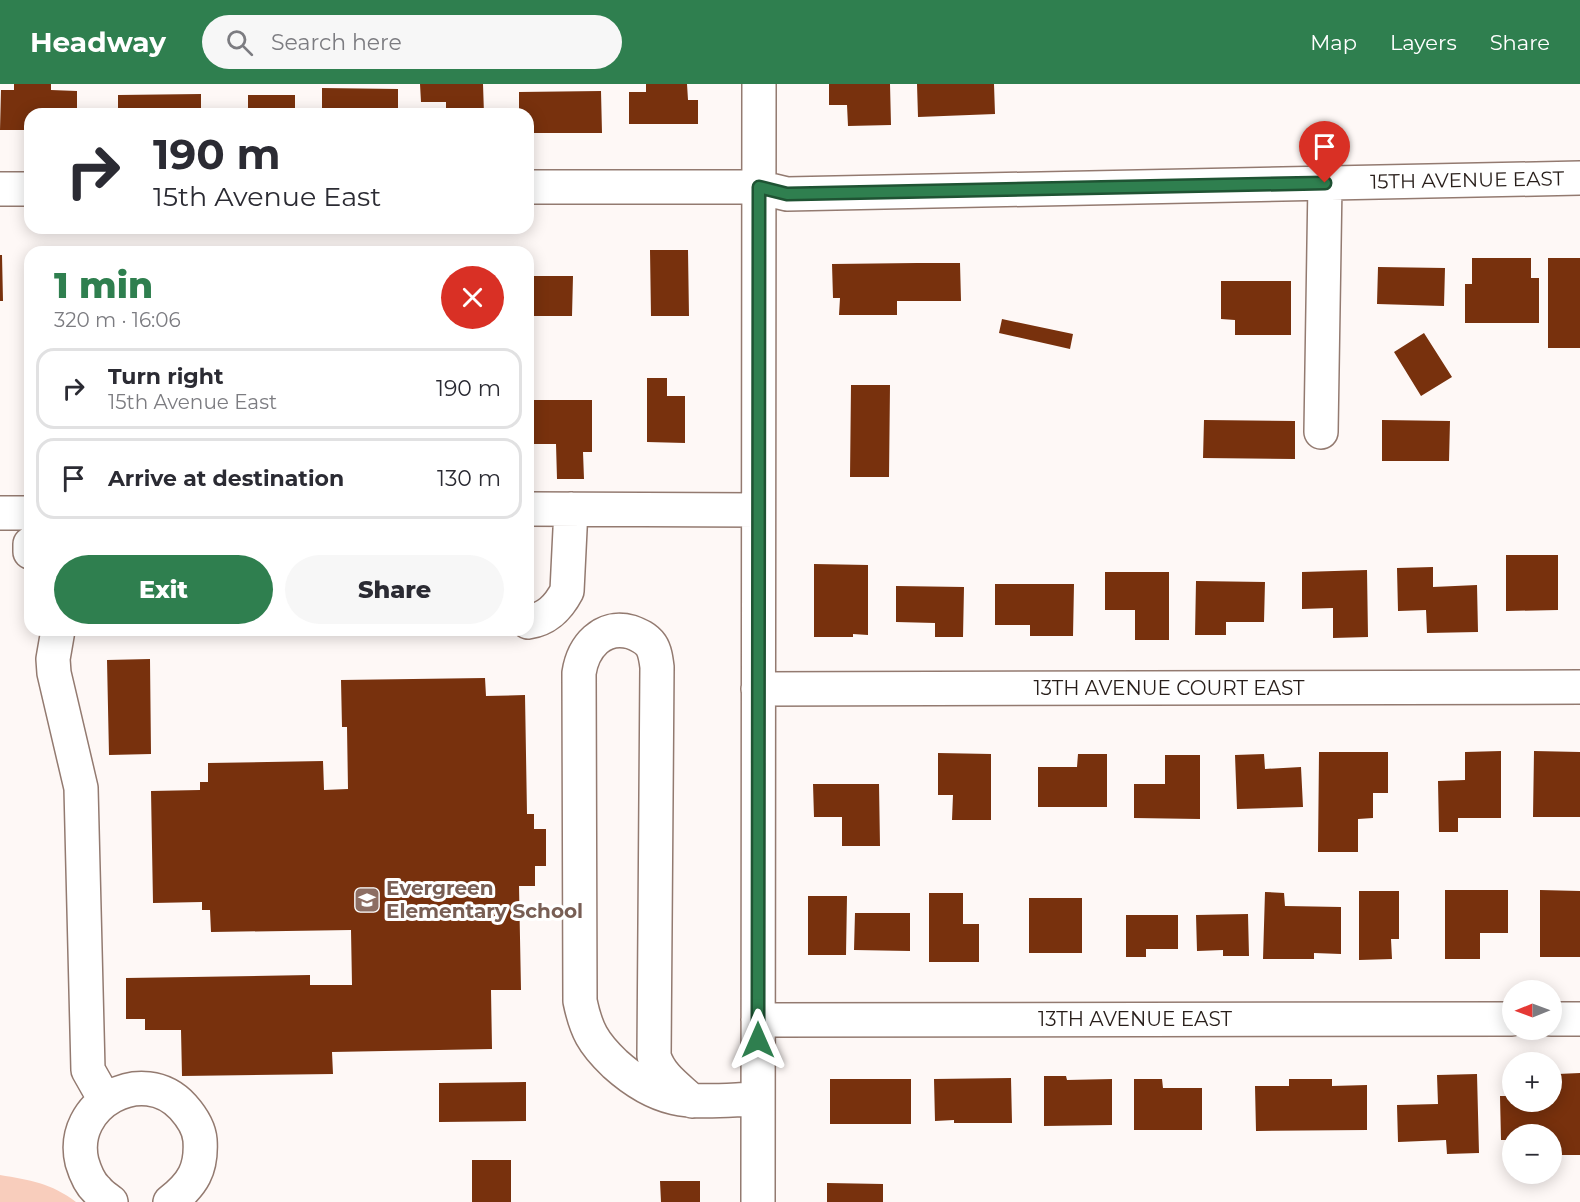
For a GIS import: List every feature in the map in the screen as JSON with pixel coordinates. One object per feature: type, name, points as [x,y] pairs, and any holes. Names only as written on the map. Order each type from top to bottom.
[{"type":"street","points":[[758,1202],[759,84]]},
{"type":"street","name":"15TH AVENUE EAST","points":[[534,187],[759,187],[787,194],[1580,178]]},
{"type":"street","points":[[1321,432],[1325,183]]},
{"type":"street","points":[[0,189],[24,189]]},
{"type":"street","points":[[534,509],[758,510]]},
{"type":"street","points":[[534,621],[551,613],[561,603],[567,591],[572,509]]},
{"type":"street","points":[[0,513],[24,513]]},
{"type":"street","points":[[692,1101],[663,1075],[654,1056],[657,667],[655,652],[650,643],[641,635],[626,631],[611,631],[598,637],[581,657],[579,673],[580,1000],[585,1022],[592,1039],[632,1078],[652,1091],[692,1101],[758,1099]]},
{"type":"street","points":[[57,636],[53,659],[54,673],[82,797],[88,1070],[105,1100]]},
{"type":"street","name":"13TH AVENUE COURT EAST","points":[[758,688],[1580,687]]},
{"type":"street","points":[[1562,1018],[1580,1018]]},
{"type":"street","name":"13TH AVENUE EAST","points":[[758,1020],[1502,1019]]},
{"type":"street","points":[[111,1202],[95,1189],[85,1172],[80,1153],[82,1132],[91,1114],[105,1100],[123,1091],[142,1088],[162,1092],[179,1102],[192,1117],[199,1135],[201,1155],[196,1174],[185,1190],[170,1202]]},
{"type":"shaded area","points":[[0,1175],[49,1186],[76,1202],[0,1202]]},
{"type":"building","points":[[14,84],[51,84],[51,90],[77,91],[77,108],[24,108],[24,130],[0,130],[1,90],[14,90]]},
{"type":"building","points":[[420,84],[483,84],[484,108],[446,108],[446,102],[421,102]]},
{"type":"building","points":[[646,84],[687,84],[688,100],[698,100],[698,124],[629,124],[629,92],[646,92]]},
{"type":"building","points":[[829,84],[890,84],[891,125],[848,126],[847,105],[829,105]]},
{"type":"building","points":[[917,84],[994,84],[995,114],[918,117]]},
{"type":"building","points":[[322,88],[398,89],[398,108],[322,108]]},
{"type":"building","points":[[601,91],[602,133],[534,133],[534,108],[519,108],[519,92]]},
{"type":"building","points":[[201,94],[201,108],[118,108],[118,95]]},
{"type":"building","points":[[248,95],[295,95],[295,108],[248,108]]},
{"type":"building","points":[[650,250],[688,250],[689,316],[651,316]]},
{"type":"building","points":[[0,255],[2,255],[3,301],[0,301]]},
{"type":"building","points":[[1472,258],[1531,258],[1531,278],[1539,278],[1539,323],[1465,323],[1465,284],[1472,284]]},
{"type":"building","points":[[1548,258],[1580,258],[1580,348],[1548,348]]},
{"type":"building","points":[[960,263],[961,301],[897,301],[897,315],[839,315],[840,298],[833,298],[832,264]]},
{"type":"building","points":[[1378,267],[1445,268],[1444,306],[1377,304]]},
{"type":"building","points":[[534,276],[573,276],[572,316],[534,316]]},
{"type":"building","points":[[1221,281],[1291,281],[1291,335],[1235,335],[1235,320],[1221,319]]},
{"type":"building","points":[[1002,319],[1073,334],[1070,349],[999,333]]},
{"type":"building","points":[[1424,333],[1452,377],[1421,396],[1394,352]]},
{"type":"building","points":[[647,378],[667,378],[667,396],[685,396],[685,443],[647,442]]},
{"type":"building","points":[[851,385],[890,385],[889,477],[850,477]]},
{"type":"building","points":[[534,400],[592,400],[592,452],[583,452],[584,479],[557,479],[556,444],[534,444]]},
{"type":"building","points":[[1204,420],[1295,421],[1295,459],[1203,458]]},
{"type":"building","points":[[1382,420],[1450,421],[1449,461],[1382,461]]},
{"type":"building","points":[[1506,555],[1558,555],[1558,610],[1506,611]]},
{"type":"building","points":[[814,564],[868,565],[868,635],[814,637]]},
{"type":"building","points":[[1433,567],[1433,587],[1477,585],[1478,632],[1427,633],[1426,610],[1398,611],[1397,568]]},
{"type":"building","points":[[1367,570],[1368,637],[1333,638],[1333,608],[1302,609],[1302,572]]},
{"type":"building","points":[[1105,572],[1169,572],[1169,640],[1135,640],[1135,610],[1105,610]]},
{"type":"building","points":[[1196,581],[1265,582],[1264,622],[1226,622],[1226,635],[1195,635]]},
{"type":"building","points":[[995,584],[1074,584],[1073,636],[1030,636],[1030,625],[995,625]]},
{"type":"building","points":[[896,586],[964,587],[963,637],[935,637],[935,623],[896,622]]},
{"type":"building","points":[[150,659],[151,754],[109,755],[107,660]]},
{"type":"building","points":[[485,678],[486,696],[525,695],[527,814],[534,814],[534,829],[546,829],[546,866],[535,866],[535,886],[519,886],[521,990],[491,990],[492,1049],[332,1052],[333,1074],[182,1076],[181,1030],[145,1030],[145,1019],[126,1019],[126,978],[310,975],[310,985],[352,985],[351,930],[211,932],[210,910],[202,910],[202,902],[153,903],[151,791],[200,790],[200,782],[208,782],[208,763],[323,761],[324,790],[348,789],[347,727],[342,727],[341,680]]},
{"type":"building","points":[[1501,751],[1501,818],[1458,818],[1458,832],[1439,832],[1438,781],[1465,780],[1465,752]]},
{"type":"building","points":[[1534,751],[1580,752],[1580,817],[1533,817]]},
{"type":"building","points":[[1319,752],[1388,752],[1388,793],[1373,793],[1373,818],[1358,819],[1358,852],[1318,852]]},
{"type":"building","points":[[938,753],[991,754],[991,820],[952,820],[953,795],[938,795]]},
{"type":"building","points":[[1078,754],[1107,754],[1107,807],[1038,807],[1038,767],[1077,767]]},
{"type":"building","points":[[1264,754],[1265,769],[1301,767],[1303,807],[1237,809],[1235,755]]},
{"type":"building","points":[[1165,755],[1200,755],[1200,819],[1134,818],[1134,784],[1165,784]]},
{"type":"building","points":[[813,784],[879,784],[880,846],[842,846],[842,817],[814,817]]},
{"type":"building","points":[[1445,890],[1508,890],[1508,933],[1480,933],[1480,959],[1445,959]]},
{"type":"building","points":[[1540,890],[1580,891],[1580,957],[1540,957]]},
{"type":"building","points":[[1359,891],[1399,891],[1399,939],[1391,939],[1392,959],[1359,960]]},
{"type":"building","points":[[1265,892],[1284,893],[1285,906],[1341,907],[1341,954],[1314,953],[1314,959],[1263,959]]},
{"type":"building","points":[[929,893],[963,893],[963,924],[979,924],[979,962],[929,962]]},
{"type":"building","points":[[808,896],[847,896],[846,955],[808,955]]},
{"type":"building","points":[[1029,898],[1082,898],[1082,953],[1029,953]]},
{"type":"building","points":[[855,913],[910,913],[910,951],[854,950]]},
{"type":"building","points":[[1248,914],[1249,956],[1223,956],[1223,950],[1197,951],[1196,915]]},
{"type":"building","points":[[1126,915],[1178,915],[1178,949],[1146,949],[1146,957],[1126,957]]},
{"type":"building","points":[[1580,1073],[1580,1155],[1562,1155],[1562,1124],[1502,1124],[1501,1140],[1500,1096],[1502,1096],[1502,1112],[1562,1112],[1562,1074]]},
{"type":"building","points":[[1477,1074],[1479,1153],[1447,1154],[1446,1140],[1398,1142],[1397,1105],[1438,1104],[1437,1075]]},
{"type":"building","points":[[1044,1076],[1066,1076],[1067,1080],[1112,1079],[1112,1125],[1044,1126]]},
{"type":"building","points":[[1011,1078],[1012,1123],[935,1121],[934,1079]]},
{"type":"building","points":[[830,1079],[911,1079],[911,1124],[830,1124]]},
{"type":"building","points":[[1134,1079],[1162,1079],[1163,1088],[1202,1088],[1202,1130],[1134,1130]]},
{"type":"building","points":[[1289,1079],[1332,1079],[1332,1086],[1367,1085],[1367,1130],[1256,1131],[1255,1086],[1289,1086]]},
{"type":"building","points":[[526,1082],[526,1121],[439,1122],[439,1083]]},
{"type":"building","points":[[472,1160],[511,1160],[511,1202],[472,1202]]},
{"type":"building","points":[[660,1181],[700,1181],[700,1202],[661,1202]]},
{"type":"building","points":[[827,1183],[883,1184],[883,1202],[827,1202]]},
{"type":"place","name":"Evergreen Elementary School","points":[[367,900]]},
{"type":"route","points":[[758,1040],[759,187],[787,194],[1325,183]]}]
